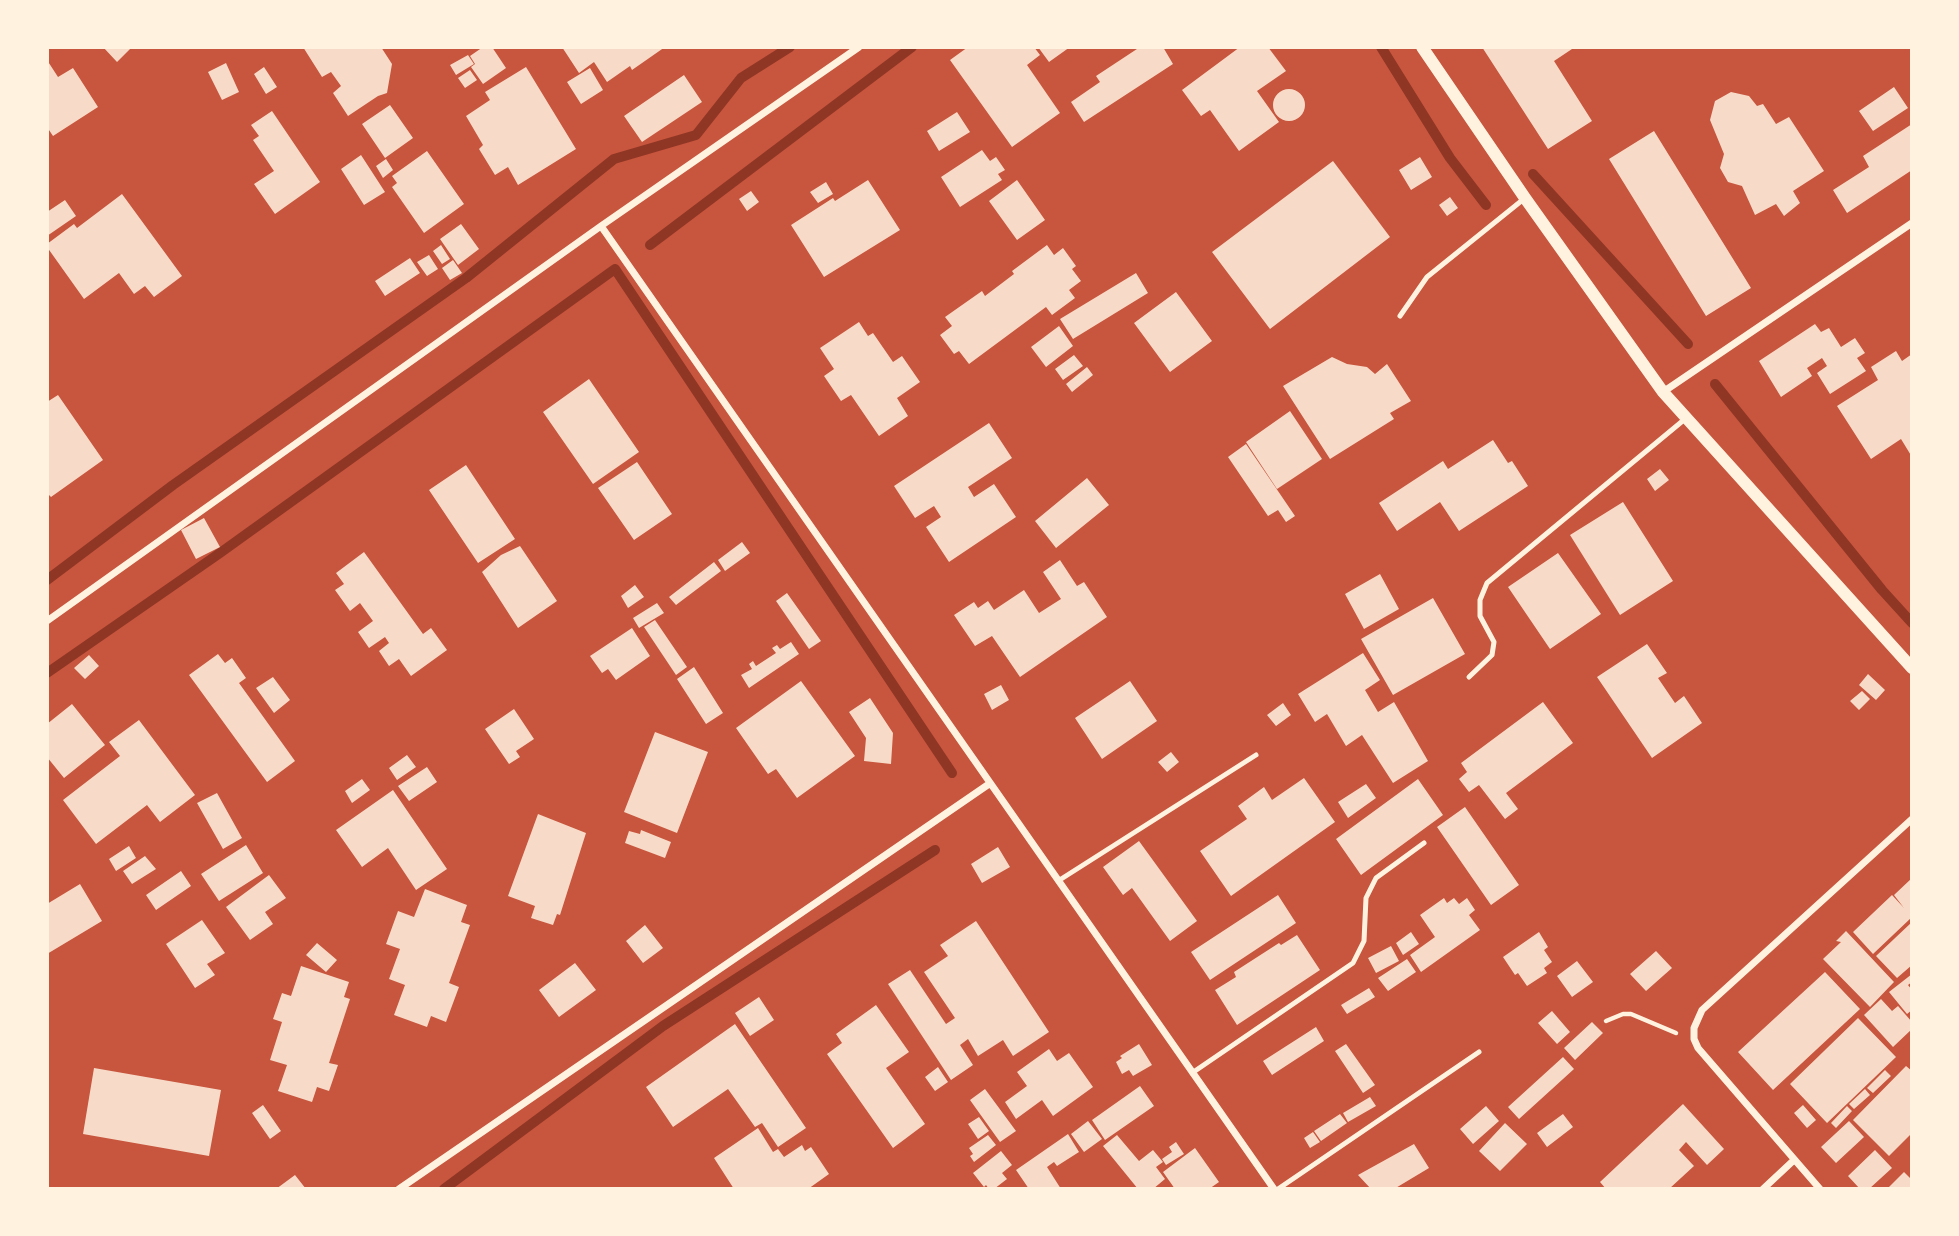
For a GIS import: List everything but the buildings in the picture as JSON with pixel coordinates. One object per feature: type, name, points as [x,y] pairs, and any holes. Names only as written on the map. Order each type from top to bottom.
[{"type":"street","points":[[47,621],[601,226],[859,47]]},
{"type":"street","points":[[1422,47],[1663,392],[1912,668]]},
{"type":"street","points":[[1663,392],[1912,223]]},
{"type":"street","points":[[601,226],[1192,1073],[1276,1189]]},
{"type":"street","points":[[399,1189],[989,783]]},
{"type":"street","points":[[1820,1189],[1698,1048],[1694,1039],[1696,1018],[1912,819]]},
{"type":"street","points":[[1763,1189],[1794,1160]]},
{"type":"lane","points":[[1400,316],[1427,278],[1525,198]]},
{"type":"lane","points":[[1469,677],[1492,655],[1494,642],[1480,616],[1480,600],[1488,583],[1687,417]]},
{"type":"lane","points":[[1058,881],[1256,755]]},
{"type":"lane","points":[[1192,1073],[1353,962],[1364,940],[1366,898],[1376,878],[1424,844]]},
{"type":"lane","points":[[1276,1189],[1479,1052]]},
{"type":"path","points":[[1606,1021],[1623,1014],[1631,1014],[1694,1039]]},
{"type":"waterway","points":[[47,580],[173,485],[466,278],[614,159],[696,135],[741,78],[790,47]]},
{"type":"waterway","points":[[650,245],[912,47]]},
{"type":"waterway","points":[[1381,47],[1450,158],[1486,205]]},
{"type":"waterway","points":[[1533,174],[1688,344]]},
{"type":"waterway","points":[[47,673],[220,553],[615,269],[952,773]]},
{"type":"waterway","points":[[1715,384],[1882,590],[1912,623]]},
{"type":"waterway","points":[[444,1189],[663,1026],[935,850]]}]
